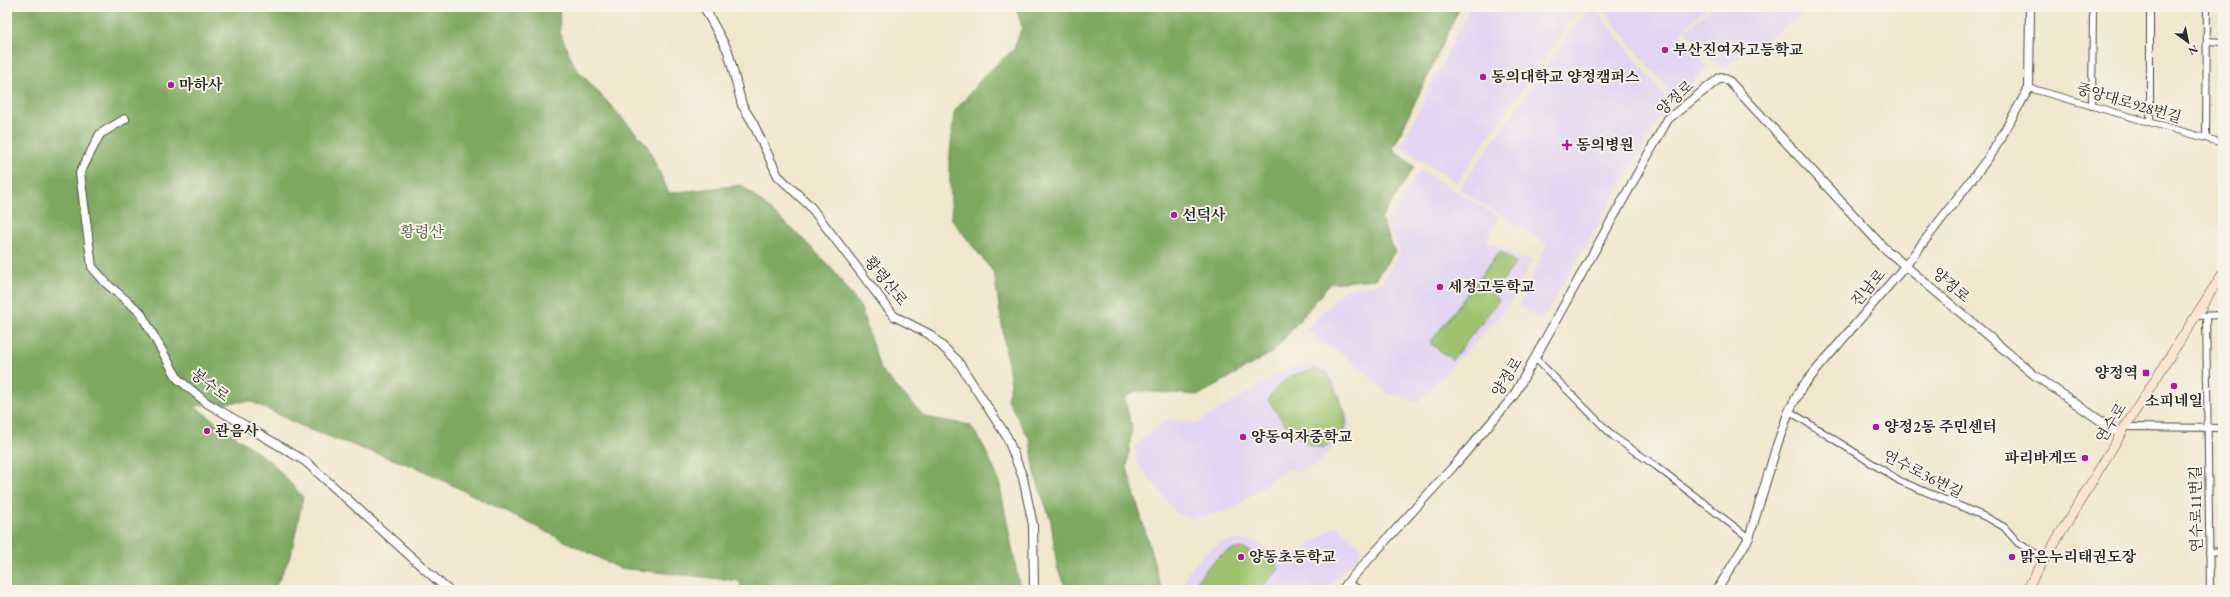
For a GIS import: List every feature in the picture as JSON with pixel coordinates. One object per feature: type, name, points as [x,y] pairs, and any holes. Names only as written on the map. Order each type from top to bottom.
[{"type":"main road","name":"연수로","points":[[2026,590],[2123,431],[2223,273]]},
{"type":"street","name":"황령산로","points":[[704,7],[728,51],[742,105],[753,123],[778,176],[810,206],[894,316],[929,334],[957,360],[1008,437],[1023,478],[1033,525],[1034,590]]},
{"type":"street","name":"진남로","points":[[1718,590],[1748,538],[1789,411],[1802,387],[1906,265],[1992,153],[2029,88],[2030,7]]},
{"type":"street","points":[[2092,106],[2093,7]]},
{"type":"street","points":[[2150,7],[2150,122]]},
{"type":"street","points":[[2206,138],[2207,7]]},
{"type":"street","points":[[2207,41],[2223,42]]},
{"type":"street","name":"양정로","points":[[1347,583],[1452,468],[1513,398],[1668,119],[1721,78],[1729,81],[1883,247],[2033,374],[2123,431]]},
{"type":"street","name":"중앙대로928번길","points":[[2029,88],[2223,143]]},
{"type":"street","name":"봉수로","points":[[125,119],[100,134],[80,173],[92,267],[107,284],[140,312],[178,379],[207,403],[305,461],[448,590]]},
{"type":"street","points":[[2196,316],[2223,315]]},
{"type":"street","name":"연수로11번길","points":[[2206,316],[2210,590]]},
{"type":"street","points":[[1535,358],[1614,437],[1656,466],[1748,538]]},
{"type":"street","name":"연수로36번길","points":[[1789,411],[1900,480],[1949,503],[1988,518],[2004,527],[2018,543],[2045,559]]},
{"type":"street","points":[[2123,431],[2223,428]]},
{"type":"street","points":[[2209,552],[2223,551]]},
{"type":"street","points":[[1340,590],[1347,583],[1358,590]]},
{"type":"shaded area","name":"동의대학교 양정캠퍼스","points":[[1470,7],[1581,7],[1456,183],[1401,147]]},
{"type":"shaded area","name":"동의병원","points":[[1589,7],[1594,7],[1669,102],[1542,321],[1519,306],[1547,244],[1459,189]]},
{"type":"shaded area","name":"부산진여자고등학교","points":[[1601,7],[1707,7],[1680,33],[1708,68],[1674,97]]},
{"type":"shaded area","points":[[1713,7],[1815,7],[1722,70],[1685,31]]},
{"type":"shaded area","name":"세정고등학교","points":[[1420,170],[1499,217],[1487,241],[1523,259],[1533,259],[1508,307],[1418,402],[1389,394],[1344,355],[1321,342],[1307,329],[1344,290],[1381,283],[1400,252],[1386,223]]},
{"type":"shaded area","name":"양동여자중학교","points":[[1310,364],[1325,367],[1335,382],[1349,418],[1350,430],[1317,465],[1299,472],[1288,468],[1231,510],[1192,519],[1176,513],[1137,462],[1135,445],[1166,420],[1196,424],[1287,369]]},
{"type":"shaded area","name":"양동초등학교","points":[[1336,526],[1363,549],[1327,590],[1185,590],[1186,575],[1204,554],[1220,543],[1233,540],[1253,541],[1288,561]]},
{"type":"green space","name":"황령산","points":[[7,7],[559,7],[560,33],[575,67],[647,145],[669,193],[742,185],[801,237],[834,271],[861,308],[880,369],[925,417],[970,425],[983,445],[999,480],[1020,590],[743,590],[739,581],[619,568],[418,468],[310,430],[250,401],[194,406],[272,463],[303,497],[291,555],[274,590],[7,590]]},
{"type":"green space","points":[[1016,7],[1460,7],[1393,149],[1414,167],[1381,219],[1395,252],[1375,279],[1331,283],[1273,352],[1199,395],[1136,391],[1124,398],[1132,427],[1127,468],[1162,590],[1067,590],[1057,567],[1051,521],[1036,478],[1030,440],[1007,399],[1011,384],[994,273],[952,220],[949,164],[954,112],[984,76],[1014,49],[1022,27]]},
{"type":"green space","points":[[1500,251],[1516,263],[1492,294],[1499,300],[1452,360],[1430,343]]},
{"type":"green space","points":[[1315,370],[1326,372],[1340,400],[1346,423],[1344,431],[1325,448],[1315,447],[1299,438],[1292,432],[1268,400],[1278,387],[1287,379],[1299,373]]},
{"type":"green space","points":[[1241,548],[1274,560],[1279,570],[1259,590],[1191,590],[1212,563],[1225,553]]},
{"type":"place","name":"부산진여자고등학교","points":[[1665,50]]},
{"type":"place","name":"동의대학교 양정캠퍼스","points":[[1483,77]]},
{"type":"place","name":"마하사","points":[[171,85]]},
{"type":"place","name":"동의병원","points":[[1567,145]]},
{"type":"place","name":"선덕사","points":[[1174,215]]},
{"type":"place","name":"세정고등학교","points":[[1440,287]]},
{"type":"place","name":"양정역","points":[[2146,373]]},
{"type":"place","name":"소피네일","points":[[2174,386]]},
{"type":"place","name":"양정2동 주민센터","points":[[1876,427]]},
{"type":"place","name":"관음사","points":[[207,431]]},
{"type":"place","name":"양동여자중학교","points":[[1243,437]]},
{"type":"place","name":"파리바게뜨","points":[[2085,458]]},
{"type":"place","name":"양동초등학교","points":[[1241,557]]},
{"type":"place","name":"맑은누리태권도장","points":[[2012,557]]}]
